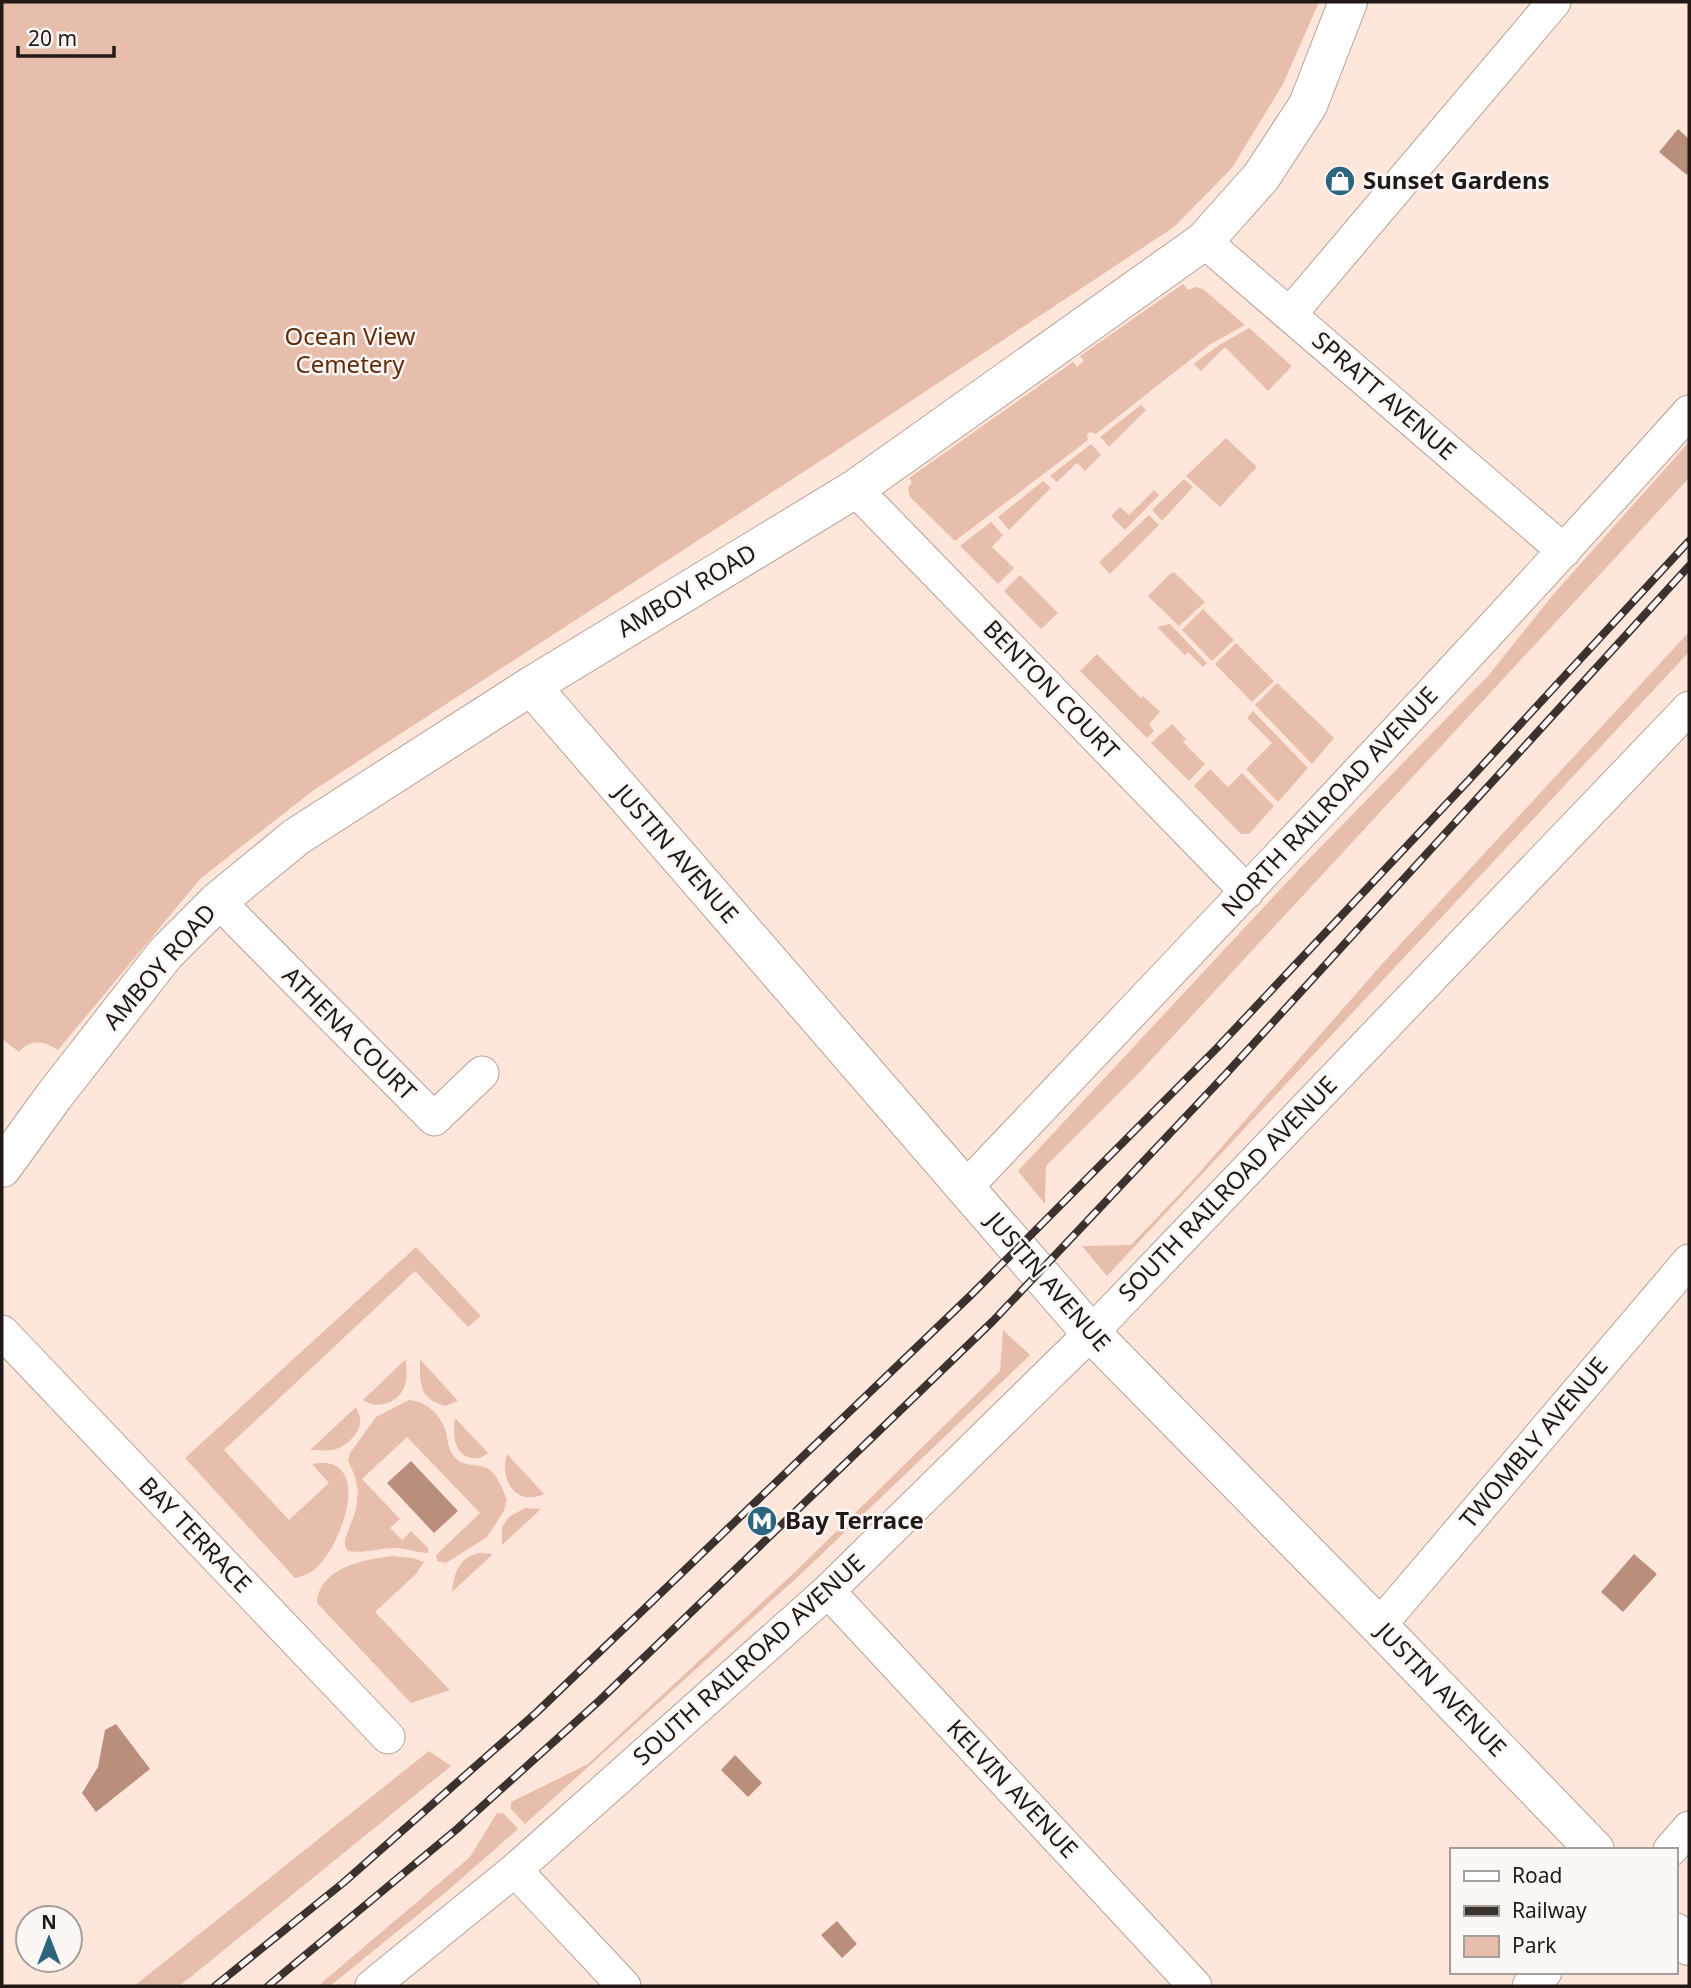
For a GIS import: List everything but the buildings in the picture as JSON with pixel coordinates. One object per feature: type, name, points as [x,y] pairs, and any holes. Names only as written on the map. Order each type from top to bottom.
[{"type":"main road","name":"AMBOY ROAD","points":[[2,1168],[54,1096],[165,954],[218,901],[296,837],[531,687],[855,489],[1204,241],[1261,177],[1308,105],[1348,2]]},
{"type":"main road","name":"JUSTIN AVENUE","points":[[531,687],[1091,1333],[1593,1848]]},
{"type":"street","points":[[1290,314],[1555,2]]},
{"type":"street","name":"SPRATT AVENUE","points":[[1204,241],[1564,551]]},
{"type":"street","name":"NORTH RAILROAD AVENUE","points":[[966,1187],[1247,892],[1564,551],[1689,412]]},
{"type":"street","name":"BENTON COURT","points":[[855,489],[1247,892]]},
{"type":"street","name":"SOUTH RAILROAD AVENUE","points":[[372,1986],[515,1870],[828,1591],[1091,1333],[1689,708]]},
{"type":"street","name":"ATHENA COURT","points":[[218,901],[433,1119],[482,1073]]},
{"type":"street","name":"TWOMBLY AVENUE","points":[[1379,1626],[1689,1261]]},
{"type":"street","name":"BAY TERRACE","points":[[2,1332],[388,1737]]},
{"type":"street","name":"KELVIN AVENUE","points":[[828,1591],[1195,1986]]},
{"type":"street","points":[[1673,1848],[1689,1828]]},
{"type":"street","points":[[515,1870],[624,1986]]},
{"type":"street","points":[[1529,1986],[1543,1974]]},
{"type":"green space","name":"Ocean View Cemetery","points":[[2,2],[1319,2],[1283,84],[1232,168],[1174,227],[314,790],[201,878],[58,1050],[38,1042],[19,1052],[2,1039]]},
{"type":"green space","points":[[1183,284],[1188,290],[1196,287],[1203,289],[1245,325],[1209,345],[1096,434],[1087,434],[1088,440],[955,541],[910,497],[908,488],[912,482],[909,478],[1073,362],[1077,367],[1084,361],[1080,356]]},
{"type":"green space","points":[[1249,328],[1292,366],[1268,391],[1225,347],[1201,371],[1194,364],[1216,347]]},
{"type":"green space","points":[[1141,405],[1146,410],[1109,447],[1100,437]]},
{"type":"green space","points":[[1226,438],[1257,467],[1220,507],[1186,476]]},
{"type":"green space","points":[[1689,442],[1689,478],[1138,1074],[1046,1166],[1045,1204],[1018,1171],[1304,864],[1488,676],[1552,596]]},
{"type":"green space","points":[[1091,444],[1101,455],[1085,471],[1077,463],[1057,482],[1050,476]]},
{"type":"green space","points":[[1184,479],[1193,487],[1162,521],[1152,510]]},
{"type":"green space","points":[[1043,481],[1051,488],[1009,530],[998,517]]},
{"type":"green space","points":[[1154,490],[1159,495],[1125,530],[1111,516],[1120,507],[1129,515]]},
{"type":"green space","points":[[1149,515],[1159,525],[1110,574],[1099,562]]},
{"type":"green space","points":[[991,522],[1003,535],[992,547],[1014,568],[998,584],[960,546]]},
{"type":"green space","points":[[1174,572],[1205,602],[1179,626],[1148,596]]},
{"type":"green space","points":[[1020,575],[1058,613],[1041,629],[1004,591]]},
{"type":"green space","points":[[1203,609],[1234,640],[1212,661],[1182,630]]},
{"type":"green space","points":[[1170,624],[1207,663],[1203,667],[1188,652],[1185,655],[1157,627]]},
{"type":"green space","points":[[1689,632],[1689,652],[1107,1276],[1082,1246],[1131,1245],[1191,1182],[1383,963]]},
{"type":"green space","points":[[1236,643],[1274,681],[1252,702],[1215,664]]},
{"type":"green space","points":[[1097,654],[1141,698],[1143,696],[1160,712],[1149,724],[1154,731],[1147,738],[1080,671]]},
{"type":"green space","points":[[1277,683],[1334,738],[1312,764],[1255,705]]},
{"type":"green space","points":[[1253,711],[1308,768],[1278,802],[1246,769],[1272,743],[1247,718]]},
{"type":"green space","points":[[1172,724],[1186,739],[1183,742],[1205,764],[1189,781],[1151,743]]},
{"type":"green space","points":[[1210,769],[1228,787],[1242,773],[1274,806],[1249,834],[1241,834],[1194,786]]},
{"type":"green space","points":[[416,1247],[481,1316],[468,1327],[415,1271],[224,1450],[289,1520],[329,1483],[312,1464],[331,1464],[344,1473],[348,1486],[348,1502],[337,1536],[320,1564],[309,1573],[295,1578],[185,1458]]},
{"type":"green space","points":[[1003,1330],[1030,1355],[801,1574],[525,1824],[511,1809],[511,1802],[588,1764],[798,1569],[1000,1371]]},
{"type":"green space","points":[[406,1359],[406,1381],[395,1399],[376,1405],[363,1400]]},
{"type":"green space","points":[[420,1359],[458,1401],[445,1406],[425,1394],[421,1382]]},
{"type":"green space","points":[[409,1400],[426,1405],[435,1413],[445,1429],[453,1455],[457,1459],[465,1464],[491,1470],[507,1500],[504,1511],[487,1537],[446,1563],[437,1561],[436,1555],[480,1513],[407,1437],[362,1479],[400,1519],[390,1528],[402,1540],[411,1531],[428,1548],[429,1553],[394,1548],[354,1552],[348,1551],[345,1546],[356,1510],[358,1491],[348,1461],[350,1453],[376,1417]]},
{"type":"green space","points":[[356,1407],[360,1423],[350,1440],[333,1450],[310,1450]]},
{"type":"green space","points":[[455,1418],[488,1453],[471,1458],[461,1452],[454,1436]]},
{"type":"green space","points":[[507,1454],[544,1494],[525,1497],[512,1489],[505,1473]]},
{"type":"green space","points":[[525,1508],[541,1509],[502,1545],[502,1527],[509,1517]]},
{"type":"green space","points":[[480,1553],[493,1554],[452,1592],[454,1578],[462,1562]]},
{"type":"green space","points":[[393,1556],[424,1562],[416,1574],[375,1612],[450,1690],[411,1703],[317,1603],[326,1581],[335,1573],[358,1563]]},
{"type":"green space","points":[[429,1751],[451,1766],[192,1976],[179,1986],[134,1986]]},
{"type":"green space","points":[[497,1813],[504,1814],[518,1829],[446,1892],[330,1986],[318,1986],[470,1857]]},
{"type":"shaded area","points":[[1678,129],[1689,139],[1687,175],[1659,152]]},
{"type":"shaded area","points":[[411,1461],[458,1511],[434,1533],[387,1483]]},
{"type":"shaded area","points":[[1634,1554],[1657,1574],[1623,1612],[1601,1592]]},
{"type":"shaded area","points":[[116,1724],[150,1769],[96,1812],[82,1793],[98,1767],[105,1730]]},
{"type":"shaded area","points":[[735,1755],[762,1783],[748,1797],[721,1770]]},
{"type":"shaded area","points":[[837,1921],[857,1944],[842,1958],[821,1935]]},
{"type":"railway","points":[[215,1986],[343,1883],[537,1712],[971,1295],[1217,1048],[1689,541]]},
{"type":"railway","points":[[268,1986],[457,1829],[599,1701],[993,1321],[1225,1075],[1689,566]]},
{"type":"place","name":"Sunset Gardens","points":[[1340,181]]},
{"type":"place","name":"Bay Terrace","points":[[762,1521]]}]
